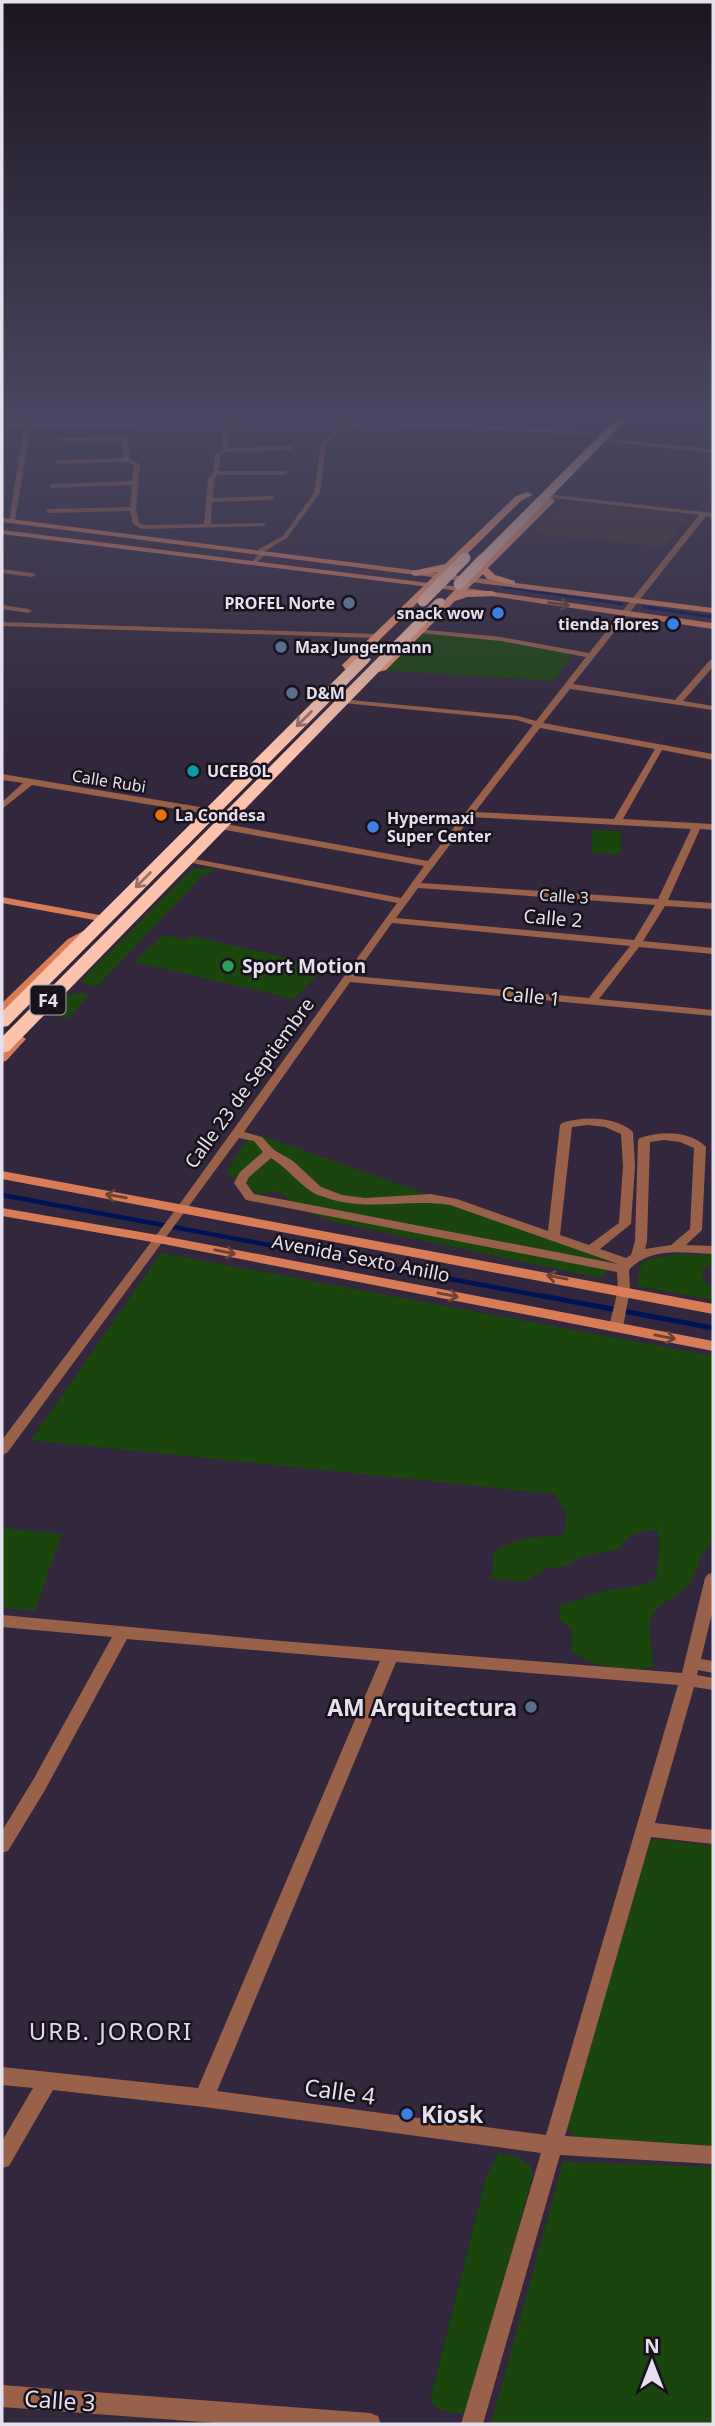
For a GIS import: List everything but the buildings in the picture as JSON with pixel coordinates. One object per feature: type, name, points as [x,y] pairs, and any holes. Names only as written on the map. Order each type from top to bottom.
[{"type":"highway","name":"F4","points":[[2,1022],[73,951],[187,859],[216,819],[425,592],[493,530]]},
{"type":"highway","name":"F4","points":[[2,1047],[94,954],[107,924],[453,596],[514,530]]},
{"type":"main road","points":[[32,530],[38,536]]},
{"type":"main road","points":[[80,530],[416,573],[444,571],[461,576],[479,570],[511,583],[713,611]]},
{"type":"main road","points":[[352,671],[348,665],[486,530]]},
{"type":"main road","points":[[2,531],[405,582],[425,592],[448,589],[453,596]]},
{"type":"main road","points":[[370,673],[382,668],[479,570]]},
{"type":"main road","points":[[453,596],[492,594],[713,626]]},
{"type":"main road","points":[[2,900],[107,924]]},
{"type":"main road","points":[[2,1010],[72,941],[107,924]]},
{"type":"main road","points":[[2,1058],[108,947],[107,924]]},
{"type":"main road","name":"Avenida Sexto Anillo","points":[[2,1175],[179,1213],[713,1309]]},
{"type":"main road","name":"Avenida Sexto Anillo","points":[[2,1212],[161,1234],[618,1320],[713,1346]]},
{"type":"street","points":[[152,539],[164,530]]},
{"type":"street","points":[[174,542],[182,530]]},
{"type":"street","points":[[254,563],[262,555],[261,550],[292,530]]},
{"type":"street","name":"Calle 23 de Septiembre","points":[[2,1450],[179,1213],[430,864],[624,613],[692,530]]},
{"type":"street","points":[[2,571],[32,575]]},
{"type":"street","points":[[2,607],[28,611]]},
{"type":"street","points":[[2,624],[377,636]]},
{"type":"street","points":[[420,631],[501,639],[592,656]]},
{"type":"street","points":[[678,702],[713,663]]},
{"type":"street","points":[[568,685],[713,708]]},
{"type":"street","points":[[343,701],[482,712],[713,757]]},
{"type":"street","points":[[617,822],[660,747]]},
{"type":"street","name":"Calle Rubi","points":[[2,777],[430,864]]},
{"type":"street","points":[[2,789],[14,779]]},
{"type":"street","points":[[2,806],[30,782]]},
{"type":"street","points":[[469,814],[713,827]]},
{"type":"street","points":[[592,1002],[663,902],[697,826]]},
{"type":"street","points":[[187,859],[404,901]]},
{"type":"street","name":"Calle 3","points":[[415,885],[713,906]]},
{"type":"street","name":"Calle 2","points":[[390,920],[713,951]]},
{"type":"street","name":"Calle 1","points":[[348,979],[713,1013]]},
{"type":"street","points":[[554,1236],[566,1125],[584,1122],[620,1128],[627,1132],[629,1141],[629,1187],[625,1223],[592,1250]]},
{"type":"street","points":[[236,1133],[258,1139],[317,1190],[340,1198],[365,1202],[431,1198],[453,1202],[629,1262]]},
{"type":"street","points":[[618,1320],[629,1262],[641,1241],[644,1140],[652,1137],[689,1140],[699,1147],[696,1230],[674,1249]]},
{"type":"street","points":[[270,1152],[244,1175],[240,1183],[250,1197],[629,1262],[674,1249],[713,1250]]},
{"type":"street","points":[[472,2424],[688,1681],[713,1578]]},
{"type":"street","points":[[2,1620],[122,1633],[713,1684]]},
{"type":"street","points":[[2,1846],[39,1785],[122,1633]]},
{"type":"street","points":[[204,2098],[391,1656]]},
{"type":"street","points":[[692,1663],[713,1667]]},
{"type":"street","points":[[645,1829],[713,1837]]},
{"type":"street","name":"Calle 4","points":[[2,2076],[204,2098],[554,2145],[713,2155]]},
{"type":"street","points":[[2,2159],[48,2081]]},
{"type":"street","name":"Calle 3","points":[[2,2396],[370,2424]]},
{"type":"shaded area","points":[[531,530],[678,530],[663,547],[528,533]]},
{"type":"green space","points":[[422,633],[500,640],[568,652],[572,656],[554,681],[382,672]]},
{"type":"green space","points":[[592,830],[621,831],[620,854],[592,853]]},
{"type":"green space","points":[[212,868],[215,871],[202,876],[97,987],[82,983],[187,874],[193,869]]},
{"type":"green space","name":"Sport Motion","points":[[163,935],[187,940],[191,936],[288,958],[288,962],[322,970],[294,999],[134,962]]},
{"type":"green space","points":[[90,994],[69,1018],[56,1016],[54,1009],[70,995]]},
{"type":"green space","points":[[250,1135],[266,1137],[602,1256],[609,1262],[609,1269],[600,1278],[317,1216],[278,1192],[259,1194],[226,1173]]},
{"type":"green space","points":[[161,1253],[713,1356],[713,1541],[702,1555],[688,1586],[661,1605],[651,1619],[649,1628],[653,1667],[610,1667],[578,1656],[571,1650],[572,1629],[558,1619],[560,1606],[607,1590],[643,1585],[656,1580],[660,1545],[657,1530],[635,1534],[619,1549],[583,1556],[566,1566],[546,1569],[524,1582],[491,1578],[494,1553],[502,1547],[527,1538],[564,1535],[567,1515],[555,1494],[31,1440]]},
{"type":"green space","points":[[677,1254],[713,1255],[713,1262],[702,1271],[704,1281],[713,1288],[713,1300],[638,1286],[643,1261]]},
{"type":"green space","points":[[2,1528],[62,1534],[35,1611],[2,1608]]},
{"type":"green space","points":[[658,1839],[713,1846],[713,2140],[710,2151],[570,2138],[573,2130],[557,2129],[642,1845]]},
{"type":"green space","points":[[499,2153],[516,2157],[530,2165],[533,2175],[469,2401],[462,2414],[437,2409],[430,2400],[486,2177]]},
{"type":"green space","points":[[563,2162],[713,2167],[713,2424],[491,2424]]},
{"type":"waterway","points":[[503,587],[622,604]]},
{"type":"waterway","points":[[644,607],[713,617]]},
{"type":"waterway","points":[[2,1195],[552,1298]]},
{"type":"waterway","points":[[543,1296],[713,1328]]},
{"type":"place","name":"PROFEL Norte","points":[[349,603]]},
{"type":"place","name":"snack wow","points":[[498,613]]},
{"type":"place","name":"tienda flores","points":[[673,624]]},
{"type":"place","name":"Max Jungermann","points":[[281,647]]},
{"type":"place","name":"D&M","points":[[292,693]]},
{"type":"place","name":"UCEBOL","points":[[193,771]]},
{"type":"place","name":"La Condesa","points":[[161,815]]},
{"type":"place","name":"Hypermaxi Super Center","points":[[373,827]]},
{"type":"place","name":"Sport Motion","points":[[228,966]]},
{"type":"place","name":"AM Arquitectura","points":[[531,1707]]},
{"type":"place","name":"Kiosk","points":[[407,2114]]},
{"type":"district","name":"URB. JORORI","points":[[111,2030]]}]
